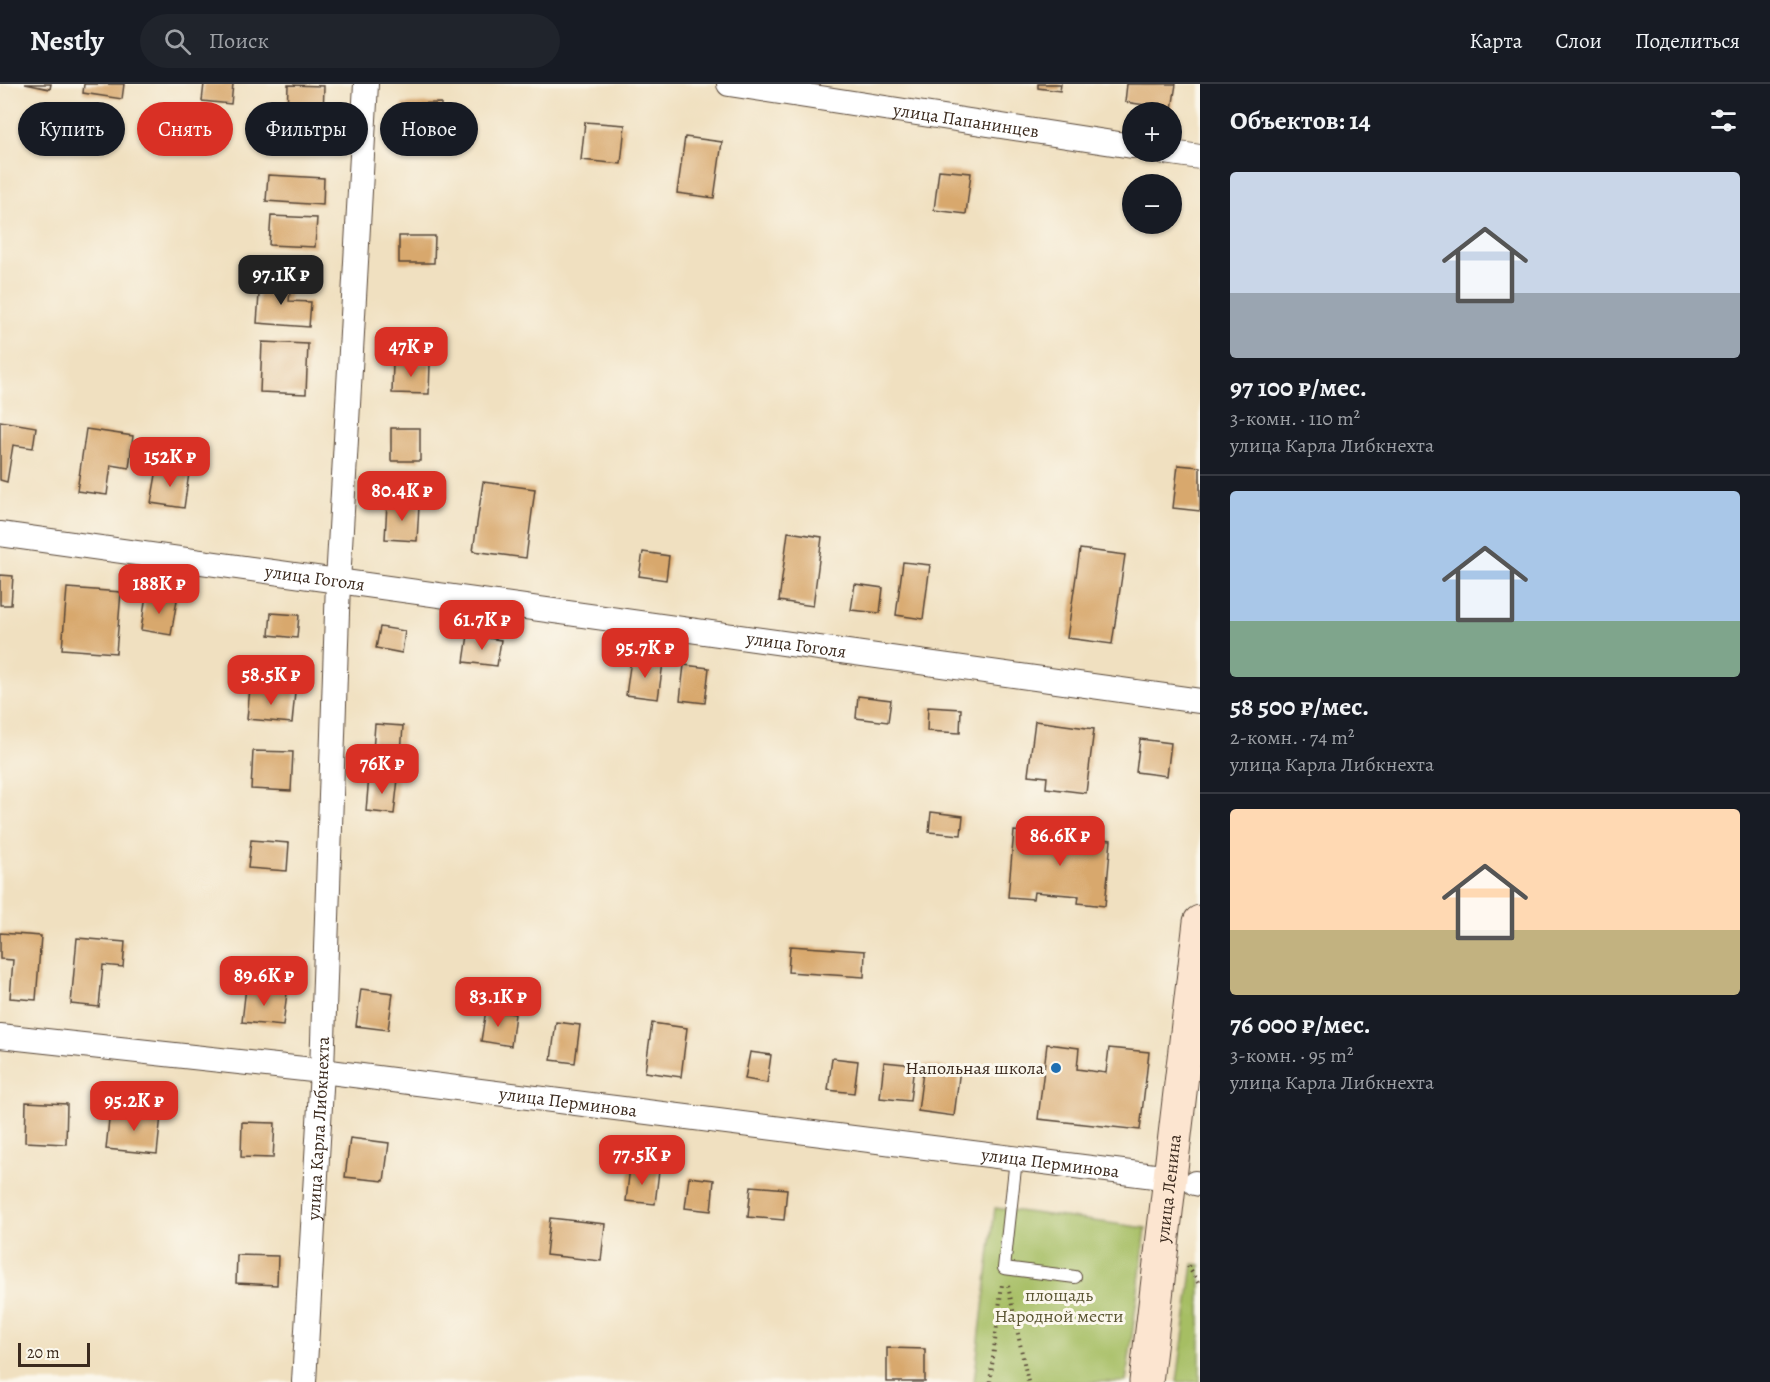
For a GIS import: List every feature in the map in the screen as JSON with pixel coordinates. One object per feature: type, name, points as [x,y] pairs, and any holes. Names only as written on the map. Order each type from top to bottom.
[{"type":"street","name":"улица Карла Либкнехта","points":[[304,1382],[322,1071],[338,582],[366,84]]},
{"type":"street","name":"улица Папанинцев","points":[[729,84],[1122,145]]},
{"type":"street","points":[[1182,154],[1200,157]]},
{"type":"street","name":"улица Гоголя","points":[[0,534],[1200,701]]},
{"type":"street","name":"улица Ленина","points":[[1146,1382],[1188,1182],[1200,922]]},
{"type":"street","name":"улица Перминова","points":[[0,1036],[322,1071],[1188,1182]]},
{"type":"lane","points":[[1016,1159],[1004,1268],[1074,1278]]},
{"type":"path","points":[[1185,1262],[1200,1286]]},
{"type":"path","points":[[990,1382],[1004,1268]]},
{"type":"path","points":[[1004,1268],[1028,1382]]},
{"type":"green space","name":"площадь Народной мести","points":[[995,1208],[1146,1228],[1126,1382],[974,1382]]},
{"type":"green space","points":[[1193,1264],[1200,1265],[1200,1382],[1177,1382]]},
{"type":"building","points":[[25,84],[51,84],[50,89]]},
{"type":"building","points":[[84,84],[124,84],[122,99],[83,93]]},
{"type":"building","points":[[204,84],[233,84],[231,102],[202,101]]},
{"type":"building","points":[[1038,84],[1061,84],[1060,91],[1038,88]]},
{"type":"building","points":[[1127,84],[1176,84],[1173,102],[1125,102]]},
{"type":"building","points":[[288,85],[324,86],[323,102],[287,102]]},
{"type":"building","points":[[585,122],[625,125],[621,164],[581,160]]},
{"type":"building","points":[[685,137],[722,142],[714,198],[677,193]]},
{"type":"building","points":[[939,170],[971,173],[966,214],[934,210]]},
{"type":"building","points":[[268,175],[324,178],[323,205],[266,201]]},
{"type":"building","points":[[271,216],[317,218],[315,247],[269,245]]},
{"type":"building","points":[[399,236],[435,236],[434,263],[399,263]]},
{"type":"building","points":[[260,280],[291,282],[289,301],[311,302],[309,327],[257,323]]},
{"type":"building","points":[[262,342],[308,344],[306,394],[260,392]]},
{"type":"building","points":[[393,363],[430,364],[429,394],[392,393]]},
{"type":"building","points":[[0,421],[36,427],[33,448],[13,445],[7,482],[0,480]]},
{"type":"building","points":[[391,428],[420,428],[420,461],[391,461]]},
{"type":"building","points":[[86,429],[133,436],[129,468],[111,465],[107,495],[77,491]]},
{"type":"building","points":[[1178,465],[1200,467],[1200,511],[1173,508]]},
{"type":"building","points":[[157,469],[189,473],[184,508],[151,503]]},
{"type":"building","points":[[483,482],[535,489],[526,558],[473,551]]},
{"type":"building","points":[[387,504],[419,506],[417,541],[385,539]]},
{"type":"building","points":[[788,532],[822,537],[813,606],[779,601]]},
{"type":"building","points":[[1080,549],[1125,555],[1112,644],[1067,638]]},
{"type":"building","points":[[643,552],[669,556],[666,580],[639,576]]},
{"type":"building","points":[[903,562],[930,565],[923,619],[896,615]]},
{"type":"building","points":[[0,575],[13,576],[11,605],[0,605]]},
{"type":"building","points":[[855,584],[883,588],[880,613],[851,610]]},
{"type":"building","points":[[67,588],[121,592],[116,653],[62,649]]},
{"type":"building","points":[[146,595],[177,600],[171,635],[141,630]]},
{"type":"building","points":[[271,613],[299,615],[297,638],[269,635]]},
{"type":"building","points":[[380,627],[405,631],[402,653],[376,648]]},
{"type":"building","points":[[468,635],[501,640],[497,666],[464,662]]},
{"type":"building","points":[[631,659],[663,663],[658,699],[626,695]]},
{"type":"building","points":[[684,665],[709,668],[705,703],[680,700]]},
{"type":"building","points":[[250,688],[295,692],[292,723],[247,719]]},
{"type":"building","points":[[858,696],[891,700],[888,722],[856,718]]},
{"type":"building","points":[[928,707],[961,709],[960,733],[927,731]]},
{"type":"building","points":[[1035,721],[1094,729],[1086,793],[1046,788],[1047,777],[1028,775]]},
{"type":"building","points":[[375,724],[403,726],[401,753],[373,751]]},
{"type":"building","points":[[1140,739],[1171,743],[1167,776],[1136,772]]},
{"type":"building","points":[[253,751],[293,752],[291,791],[251,789]]},
{"type":"building","points":[[369,776],[398,779],[394,814],[366,811]]},
{"type":"building","points":[[931,812],[963,816],[961,835],[929,832]]},
{"type":"building","points":[[1014,831],[1111,840],[1105,906],[1078,903],[1079,896],[1034,892],[1033,899],[1008,897]]},
{"type":"building","points":[[251,840],[289,843],[287,871],[248,868]]},
{"type":"building","points":[[0,933],[41,936],[36,1000],[10,998],[13,960],[0,959]]},
{"type":"building","points":[[77,938],[125,942],[123,967],[103,965],[99,1007],[71,1004]]},
{"type":"building","points":[[790,946],[865,951],[864,977],[788,972]]},
{"type":"building","points":[[246,987],[287,992],[283,1026],[242,1022]]},
{"type":"building","points":[[361,989],[393,993],[388,1030],[356,1026]]},
{"type":"building","points":[[486,1010],[515,1014],[511,1046],[481,1041]]},
{"type":"building","points":[[556,1022],[580,1025],[575,1063],[551,1060]]},
{"type":"building","points":[[652,1023],[687,1028],[681,1077],[645,1072]]},
{"type":"building","points":[[1047,1044],[1079,1048],[1077,1069],[1106,1073],[1109,1048],[1149,1052],[1140,1130],[1038,1119]]},
{"type":"building","points":[[750,1052],[771,1055],[767,1083],[745,1079]]},
{"type":"building","points":[[832,1058],[858,1061],[854,1093],[828,1090]]},
{"type":"building","points":[[884,1062],[914,1065],[910,1101],[880,1098]]},
{"type":"building","points":[[924,1064],[960,1069],[954,1116],[918,1111]]},
{"type":"building","points":[[26,1102],[67,1104],[66,1144],[25,1142]]},
{"type":"building","points":[[110,1110],[161,1115],[157,1154],[106,1149]]},
{"type":"building","points":[[242,1122],[275,1123],[273,1158],[241,1157]]},
{"type":"building","points":[[350,1138],[389,1143],[384,1181],[345,1177]]},
{"type":"building","points":[[630,1167],[659,1171],[655,1204],[626,1201]]},
{"type":"building","points":[[689,1177],[714,1180],[711,1211],[685,1208]]},
{"type":"building","points":[[751,1186],[787,1189],[784,1220],[748,1217]]},
{"type":"building","points":[[550,1218],[605,1224],[601,1261],[546,1255]]},
{"type":"building","points":[[237,1255],[278,1256],[277,1285],[236,1283]]},
{"type":"building","points":[[887,1348],[925,1349],[925,1382],[887,1382]]},
{"type":"place","name":"Напольная школа","points":[[1056,1068]]}]
